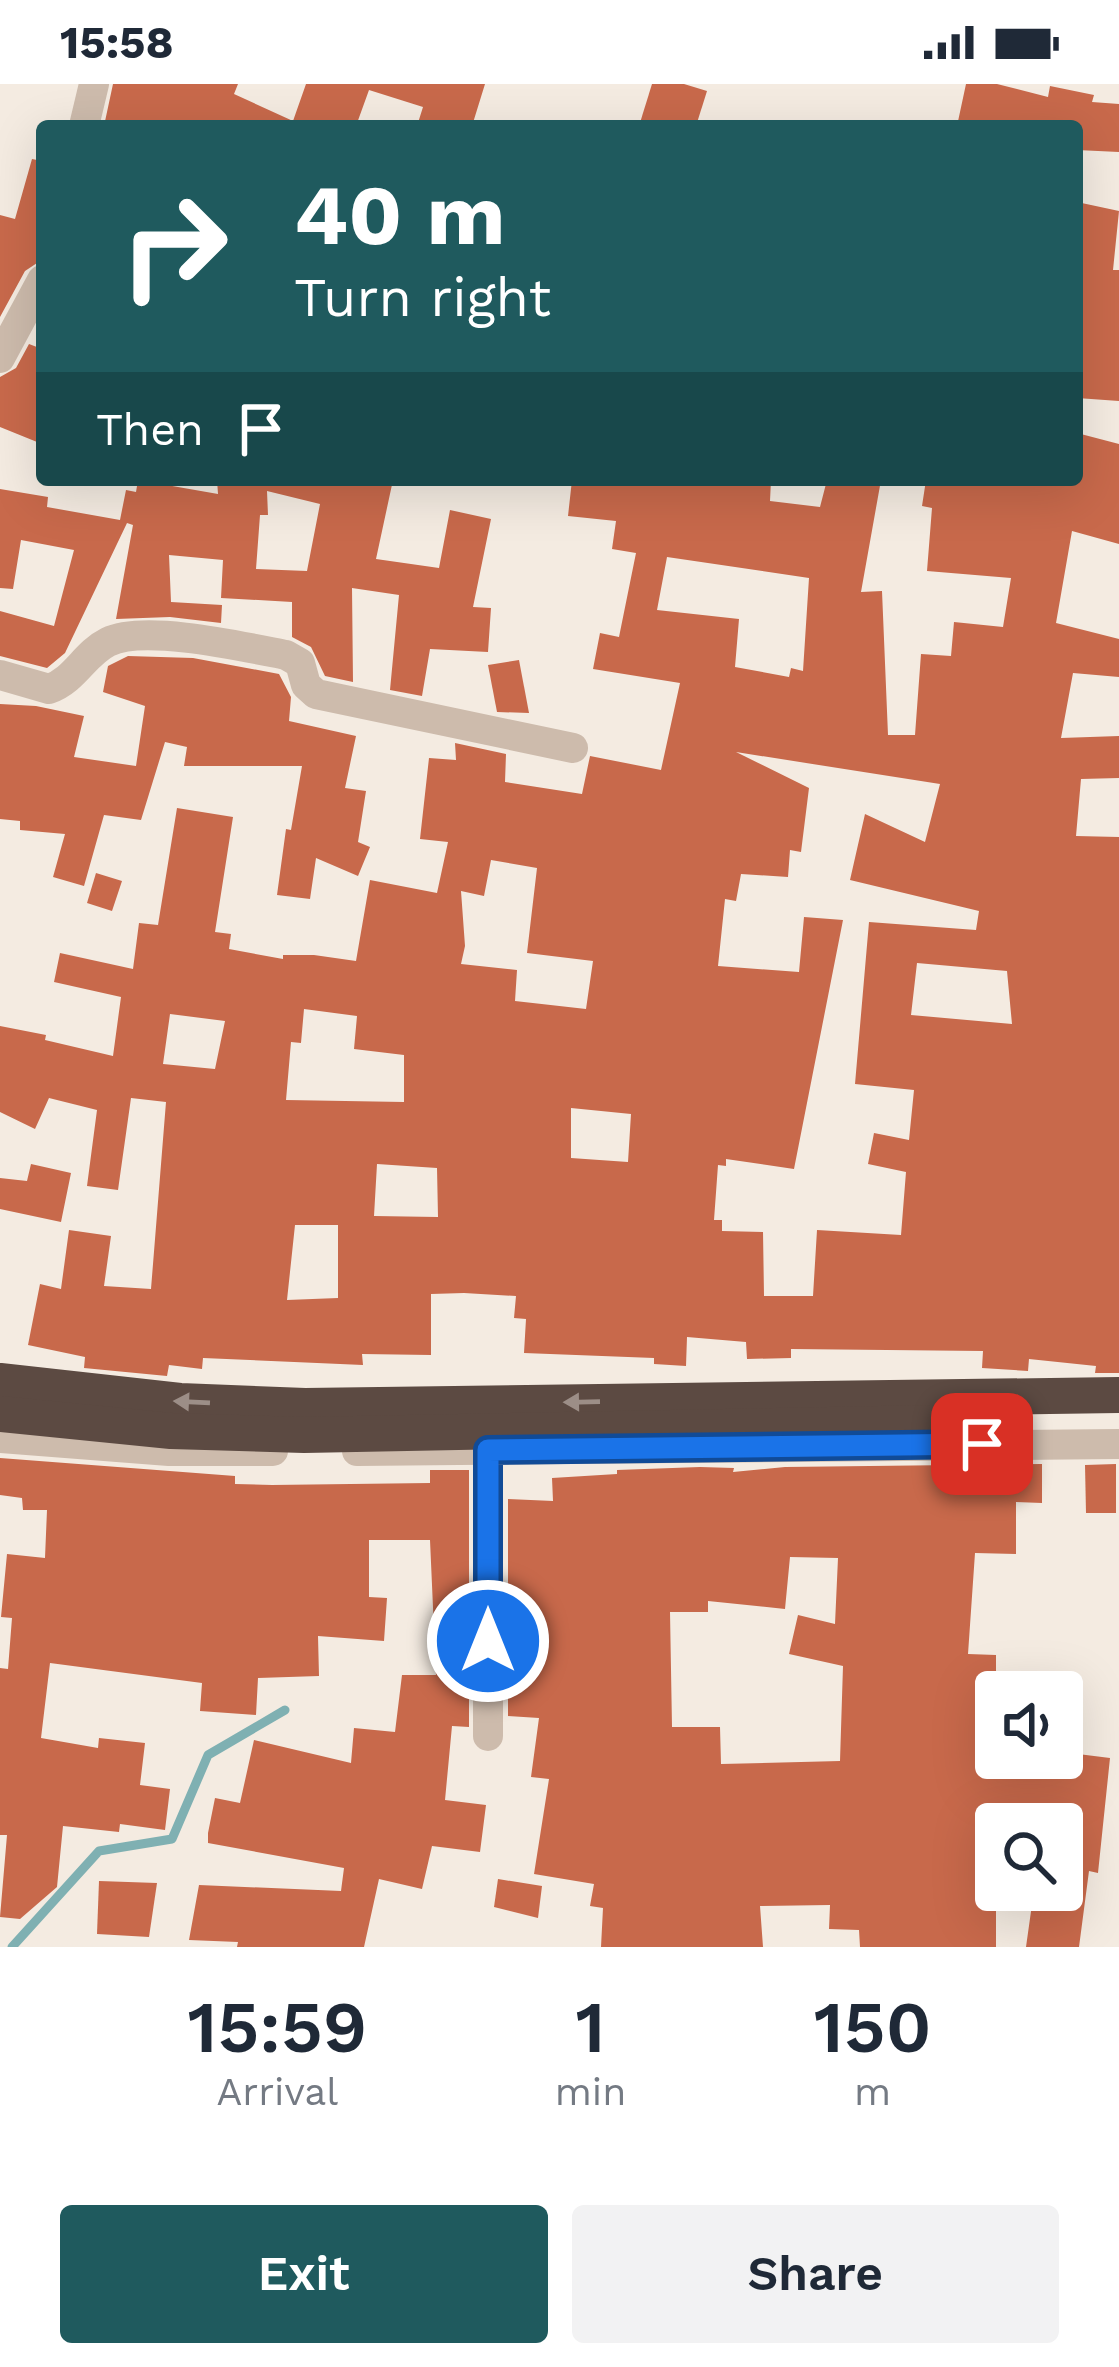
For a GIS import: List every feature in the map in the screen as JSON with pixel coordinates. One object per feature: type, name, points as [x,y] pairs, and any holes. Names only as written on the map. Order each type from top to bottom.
[{"type":"highway","points":[[0,1381],[180,1401],[305,1406],[1119,1395]]},
{"type":"highway","points":[[0,1414],[171,1431],[304,1435],[1119,1420]]},
{"type":"street","points":[[85,120],[94,84]]},
{"type":"street","points":[[0,358],[36,291]]},
{"type":"street","points":[[0,675],[50,689],[75,675],[96,649],[113,640],[145,633],[169,635],[286,656],[299,663],[306,685],[316,694],[573,748]]},
{"type":"street","points":[[0,1438],[169,1451],[1119,1444]]},
{"type":"street","points":[[488,1450],[488,1736]]},
{"type":"building","points":[[113,84],[238,84],[234,94],[291,120],[105,120]]},
{"type":"building","points":[[306,84],[485,84],[474,120],[419,120],[423,107],[369,90],[358,120],[293,120]]},
{"type":"building","points":[[652,84],[684,84],[707,91],[698,120],[641,120]]},
{"type":"building","points":[[966,84],[997,84],[1048,97],[1050,86],[1094,95],[1092,102],[1119,104],[1119,152],[1083,150],[1083,120],[958,120]]},
{"type":"building","points":[[32,159],[36,160],[36,264],[25,271],[0,317],[0,215],[15,219]]},
{"type":"building","points":[[1083,203],[1119,211],[1113,270],[1119,270],[1119,401],[1083,398]]},
{"type":"building","points":[[29,344],[36,347],[36,442],[0,427],[0,377],[16,368]]},
{"type":"building","points":[[1083,435],[1119,444],[1119,544],[1072,531],[1056,623],[1119,639],[1119,677],[1073,673],[1061,738],[1119,736],[1119,778],[1081,779],[1076,836],[1119,837],[1119,1373],[1095,1373],[1096,1366],[1029,1359],[1028,1371],[982,1368],[983,1351],[791,1349],[791,1358],[747,1359],[746,1342],[687,1337],[686,1366],[654,1364],[654,1358],[524,1353],[526,1319],[514,1318],[516,1296],[464,1293],[431,1294],[431,1355],[362,1354],[363,1365],[203,1358],[202,1369],[169,1365],[167,1376],[84,1368],[85,1357],[28,1345],[40,1284],[61,1289],[69,1230],[111,1236],[104,1286],[151,1289],[166,1102],[131,1098],[118,1190],[87,1186],[97,1110],[49,1098],[35,1129],[0,1112],[0,1026],[113,1056],[121,997],[54,982],[60,953],[133,969],[139,923],[158,925],[177,808],[233,817],[215,932],[231,934],[229,949],[283,959],[283,955],[314,955],[356,961],[370,880],[437,893],[448,842],[420,839],[429,758],[456,760],[455,743],[506,754],[505,782],[582,794],[590,756],[661,770],[680,683],[593,669],[600,633],[619,637],[636,553],[612,549],[616,521],[568,516],[571,486],[771,486],[770,501],[820,507],[825,486],[880,486],[861,592],[882,591],[888,735],[915,735],[921,654],[951,656],[954,622],[1003,627],[1011,578],[927,571],[932,508],[922,506],[925,486],[1083,486]],"holes":[[[667,557],[809,578],[803,671],[791,668],[789,677],[735,667],[739,619],[657,610]],[[736,752],[940,784],[925,842],[865,814],[850,880],[979,911],[976,930],[869,922],[855,1084],[914,1090],[909,1140],[874,1133],[868,1164],[906,1172],[901,1235],[817,1230],[813,1296],[764,1296],[763,1232],[722,1231],[722,1220],[714,1220],[718,1165],[726,1166],[726,1159],[794,1169],[843,920],[804,917],[799,972],[718,966],[725,899],[736,901],[741,874],[788,877],[790,850],[801,852],[809,788]],[[491,860],[537,868],[527,953],[593,961],[586,1009],[515,1001],[517,970],[461,964],[465,946],[461,891],[484,896]],[[917,963],[1007,971],[1012,1024],[911,1015]],[[304,1009],[357,1016],[354,1049],[404,1055],[404,1102],[286,1100],[291,1042],[301,1043]],[[170,1014],[225,1021],[215,1069],[163,1064]],[[571,1108],[631,1114],[628,1162],[571,1158]],[[377,1164],[437,1168],[438,1217],[374,1216]],[[295,1225],[338,1225],[338,1298],[287,1300]]]},
{"type":"building","points":[[172,486],[218,494],[217,486],[392,486],[376,559],[439,568],[450,510],[491,519],[473,607],[491,608],[488,652],[430,649],[422,696],[390,690],[399,595],[352,588],[353,682],[325,676],[311,647],[292,637],[292,602],[221,598],[223,560],[169,555],[171,602],[222,605],[221,623],[170,617],[116,619],[133,525],[127,523],[65,653],[47,668],[0,656],[0,611],[54,626],[74,550],[21,540],[13,589],[0,588],[0,489],[48,497],[47,507],[120,520],[126,490]],"holes":[[[267,491],[320,504],[307,571],[256,569],[260,515],[268,515]]]},
{"type":"building","points":[[128,656],[193,658],[279,674],[291,697],[289,721],[356,736],[345,788],[366,791],[358,842],[370,847],[358,876],[316,858],[310,899],[277,895],[286,829],[291,830],[302,766],[184,766],[187,747],[165,742],[141,820],[104,815],[84,886],[53,877],[65,834],[20,830],[20,821],[0,819],[0,704],[84,716],[74,757],[136,766],[145,706],[103,692],[108,666]]},
{"type":"building","points":[[519,660],[529,713],[497,712],[488,665]]},
{"type":"building","points":[[96,873],[122,881],[112,911],[87,903]]},
{"type":"building","points":[[31,1164],[71,1173],[61,1222],[0,1209],[0,1178],[27,1181]]},
{"type":"building","points":[[0,1458],[235,1476],[235,1484],[272,1485],[430,1483],[430,1470],[469,1470],[469,1727],[452,1726],[445,1800],[486,1805],[480,1852],[432,1846],[422,1889],[379,1879],[364,1947],[237,1947],[238,1942],[189,1940],[199,1885],[341,1891],[344,1868],[208,1843],[208,1833],[215,1798],[240,1803],[254,1740],[351,1763],[354,1728],[395,1732],[402,1675],[436,1675],[430,1540],[369,1540],[369,1597],[387,1598],[384,1641],[318,1636],[319,1676],[258,1678],[256,1715],[200,1711],[202,1683],[50,1663],[41,1738],[98,1748],[99,1738],[145,1743],[140,1785],[170,1789],[165,1830],[120,1824],[119,1832],[63,1826],[57,1887],[20,1919],[0,1917],[7,1835],[0,1835],[0,1668],[8,1669],[12,1618],[1,1617],[7,1554],[45,1558],[47,1510],[23,1510],[22,1498],[0,1495]]},
{"type":"building","points":[[1042,1464],[1042,1503],[1016,1502],[1016,1554],[975,1553],[968,1654],[996,1655],[996,1671],[975,1671],[975,1779],[1083,1779],[1083,1755],[1110,1758],[1098,1873],[1089,1871],[1079,1947],[1026,1947],[1031,1911],[1083,1911],[1083,1803],[975,1803],[975,1911],[996,1911],[996,1947],[860,1947],[859,1930],[829,1929],[830,1905],[760,1906],[763,1947],[601,1947],[603,1908],[590,1906],[594,1884],[534,1874],[549,1779],[531,1777],[539,1718],[508,1716],[508,1499],[553,1501],[552,1478],[617,1474],[617,1470],[700,1467],[734,1468],[733,1472],[785,1467]],"holes":[[[790,1557],[838,1558],[835,1624],[798,1615],[789,1654],[843,1666],[840,1761],[721,1764],[720,1727],[672,1727],[670,1612],[708,1612],[708,1601],[785,1609]]]},
{"type":"building","points":[[1116,1464],[1116,1513],[1086,1513],[1085,1465]]},
{"type":"building","points":[[498,1879],[542,1886],[538,1918],[494,1907]]},
{"type":"building","points":[[99,1881],[157,1883],[149,1937],[97,1934]]},
{"type":"waterway","points":[[12,1947],[99,1851],[172,1839],[208,1755],[285,1710]]},
{"type":"route","points":[[488,1641],[488,1450],[982,1444]]}]
